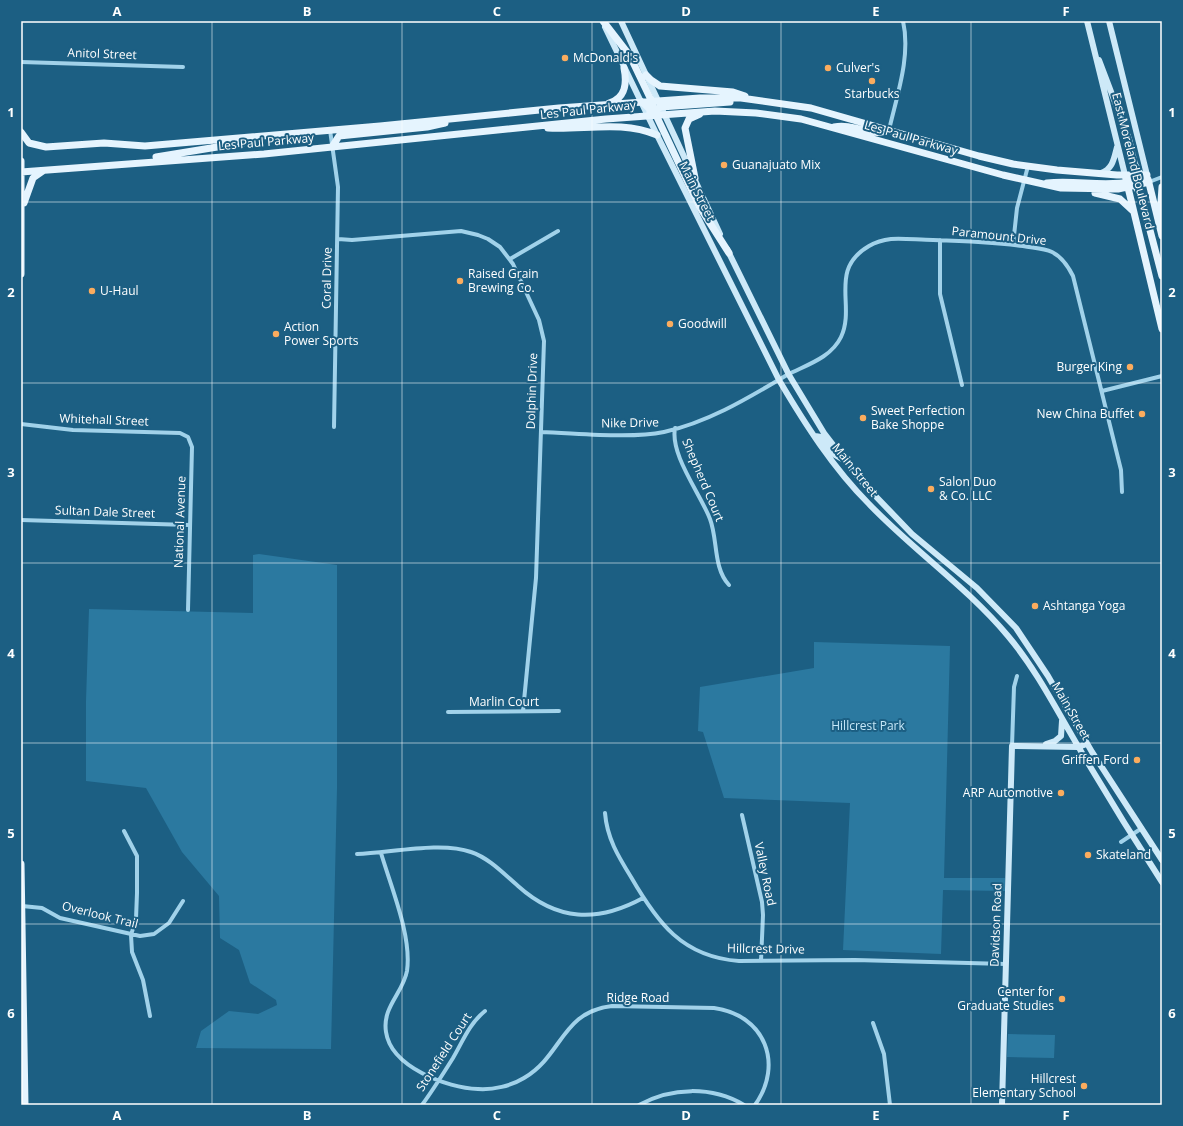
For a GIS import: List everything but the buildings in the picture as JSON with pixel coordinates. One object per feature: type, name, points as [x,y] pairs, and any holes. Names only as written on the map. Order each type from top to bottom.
[{"type":"main road","name":"Main Street","points":[[603,21],[624,68],[642,102],[656,109]]},
{"type":"main road","points":[[603,21],[630,56],[700,206],[729,253]]},
{"type":"main road","points":[[616,21],[627,42],[636,52]]},
{"type":"main road","name":"Main Street","points":[[621,21],[646,75],[656,109],[695,178],[729,253],[789,375],[824,433],[861,481],[912,534],[982,593],[1016,628],[1048,676],[1087,744],[1162,860]]},
{"type":"main road","name":"East Moreland Boulevard","points":[[1087,21],[1117,145],[1129,182],[1134,213],[1162,329]]},
{"type":"main road","name":"East Moreland Boulevard","points":[[1109,21],[1145,178],[1162,236]]},
{"type":"main road","points":[[1094,47],[1129,139],[1135,164],[1145,178]]},
{"type":"main road","points":[[605,104],[618,98],[624,92],[626,83],[624,68]]},
{"type":"main road","points":[[646,75],[660,86],[733,92],[750,99]]},
{"type":"main road","name":"Les Paul Parkway","points":[[21,172],[110,164],[264,154],[524,127],[656,109],[715,98],[750,99],[811,108],[958,150],[1028,166],[1100,174],[1129,182],[1145,178]]},
{"type":"main road","name":"Les Paul Parkway","points":[[21,132],[29,143],[46,147],[104,143],[145,146],[268,136],[605,104],[642,102],[656,109],[756,113],[801,119],[1024,180],[1078,190],[1118,189],[1129,182],[1145,178]]},
{"type":"main road","name":"Main Street","points":[[656,109],[657,135],[779,380],[815,436],[846,480],[869,505],[975,601],[1008,636],[1038,675],[1078,747],[1131,835],[1160,876],[1162,882]]},
{"type":"main road","points":[[695,178],[685,128],[692,117],[708,111]]},
{"type":"main road","points":[[332,147],[339,136],[427,127],[473,117]]},
{"type":"main road","points":[[831,127],[845,125],[877,133],[889,130]]},
{"type":"main road","points":[[524,127],[561,129],[616,126],[637,128],[657,135]]},
{"type":"main road","points":[[110,164],[258,141],[268,136]]},
{"type":"main road","points":[[888,143],[901,137],[945,150],[958,150]]},
{"type":"main road","points":[[1100,174],[1107,171],[1111,167],[1117,145]]},
{"type":"main road","points":[[21,163],[21,274]]},
{"type":"main road","points":[[21,213],[30,183],[33,178],[44,170]]},
{"type":"main road","points":[[1041,184],[1063,181],[1129,182],[1141,196],[1162,276]]},
{"type":"main road","points":[[1159,225],[1162,187]]},
{"type":"main road","points":[[1078,190],[1118,198],[1123,201],[1134,213]]},
{"type":"main road","points":[[815,436],[821,437],[835,455],[845,460]]},
{"type":"main road","points":[[960,587],[967,580]]},
{"type":"main road","points":[[975,601],[982,593]]},
{"type":"main road","points":[[1008,636],[1016,628]]},
{"type":"main road","points":[[1039,746],[1055,741],[1061,736],[1063,726],[1062,719]]},
{"type":"main road","points":[[1012,746],[1078,747],[1087,744]]},
{"type":"main road","name":"Davidson Road","points":[[1002,1105],[1012,746]]},
{"type":"main road","points":[[21,864],[25,1105]]},
{"type":"street","points":[[889,130],[905,57],[905,34],[903,21]]},
{"type":"street","name":"Anitol Street","points":[[21,62],[183,67]]},
{"type":"street","name":"Coral Drive","points":[[330,130],[338,187],[334,427]]},
{"type":"street","points":[[1013,245],[1017,208],[1028,166]]},
{"type":"street","points":[[1145,178],[1162,177]]},
{"type":"street","points":[[1145,178],[1156,178]]},
{"type":"street","name":"Dolphin Drive","points":[[338,239],[352,240],[461,231],[488,239],[500,247],[510,259],[542,331],[544,341],[536,578],[523,711]]},
{"type":"street","points":[[510,259],[558,231]]},
{"type":"street","name":"Paramount Drive","points":[[779,380],[816,362],[832,350],[840,340],[846,322],[844,281],[851,264],[861,251],[877,242],[892,239],[940,240],[1013,245],[1052,252],[1069,268],[1075,283],[1122,470],[1122,492]]},
{"type":"street","points":[[940,240],[940,294],[962,385]]},
{"type":"street","points":[[1102,391],[1162,376]]},
{"type":"street","name":"Nike Drive","points":[[541,432],[644,434],[665,432],[675,428],[684,427],[721,412],[779,380]]},
{"type":"street","name":"Whitehall Street","points":[[21,424],[73,430],[180,433],[186,436]]},
{"type":"street","name":"Shepherd Court","points":[[675,428],[673,437],[675,444],[687,473],[710,520],[721,575],[729,586]]},
{"type":"street","name":"National Avenue","points":[[186,436],[192,446],[188,610]]},
{"type":"street","name":"Sultan Dale Street","points":[[21,520],[189,525]]},
{"type":"street","name":"Davidson Road","points":[[1012,746],[1014,687],[1016,676]]},
{"type":"street","name":"Marlin Court","points":[[448,712],[559,711]]},
{"type":"street","name":"Hillcrest Drive","points":[[605,813],[606,826],[612,844],[643,898],[663,926],[685,944],[698,951],[725,960],[877,960],[1006,964]]},
{"type":"street","name":"Valley Road","points":[[742,815],[762,902],[762,961]]},
{"type":"street","points":[[1120,842],[1142,828]]},
{"type":"street","points":[[124,831],[137,856],[136,919],[131,935],[132,952],[143,980],[150,1016]]},
{"type":"street","points":[[357,854],[438,848],[453,848],[471,852],[486,860],[533,900],[548,908],[565,913],[590,915],[601,914],[624,907],[643,898]]},
{"type":"street","name":"Ridge Road","points":[[381,853],[405,933],[408,954],[404,980],[388,1010],[386,1018],[386,1033],[391,1047],[398,1057],[418,1070],[439,1080],[460,1087],[491,1089],[516,1082],[535,1071],[547,1060],[564,1034],[576,1021],[596,1009],[612,1006],[714,1008],[730,1011],[747,1020],[758,1032],[766,1047],[769,1064],[768,1079],[764,1091],[755,1105]]},
{"type":"street","name":"Overlook Trail","points":[[22,906],[42,908],[60,918],[82,921],[131,935],[140,936],[154,934],[170,923],[183,901]]},
{"type":"street","name":"Stonefield Court","points":[[422,1105],[439,1080],[468,1030],[485,1011]]},
{"type":"street","points":[[872,1023],[881,1042],[884,1054],[890,1105]]},
{"type":"street","points":[[638,1105],[668,1093],[691,1091],[720,1095],[744,1105]]},
{"type":"green space","points":[[259,554],[337,565],[337,788],[331,1049],[196,1048],[201,1031],[229,1011],[258,1014],[277,1005],[276,1000],[250,983],[239,950],[220,938],[219,896],[182,852],[146,788],[86,781],[86,701],[89,609],[253,613],[253,555]]},
{"type":"green space","name":"Hillcrest Park","points":[[814,642],[950,646],[944,878],[1005,878],[1005,891],[943,890],[941,954],[843,950],[850,803],[724,798],[703,732],[698,731],[700,687],[814,668]]},
{"type":"green space","points":[[1008,1034],[1055,1035],[1054,1058],[1007,1057]]},
{"type":"place","name":"McDonald's","points":[[565,58]]},
{"type":"place","name":"Culver's","points":[[828,68]]},
{"type":"place","name":"Starbucks","points":[[872,81]]},
{"type":"place","name":"Guanajuato Mix","points":[[724,165]]},
{"type":"place","name":"Raised Grain Brewing Co.","points":[[460,281]]},
{"type":"place","name":"U-Haul","points":[[92,291]]},
{"type":"place","name":"Goodwill","points":[[670,324]]},
{"type":"place","name":"Action Power Sports","points":[[276,334]]},
{"type":"place","name":"Burger King","points":[[1130,367]]},
{"type":"place","name":"New China Buffet","points":[[1142,414]]},
{"type":"place","name":"Sweet Perfection Bake Shoppe","points":[[863,418]]},
{"type":"place","name":"Salon Duo & Co. LLC","points":[[931,489]]},
{"type":"place","name":"Ashtanga Yoga","points":[[1035,606]]},
{"type":"place","name":"Griffen Ford","points":[[1137,760]]},
{"type":"place","name":"ARP Automotive","points":[[1061,793]]},
{"type":"place","name":"Skateland","points":[[1088,855]]},
{"type":"place","name":"Center for Graduate Studies","points":[[1062,999]]},
{"type":"place","name":"Hillcrest Elementary School","points":[[1084,1086]]}]
